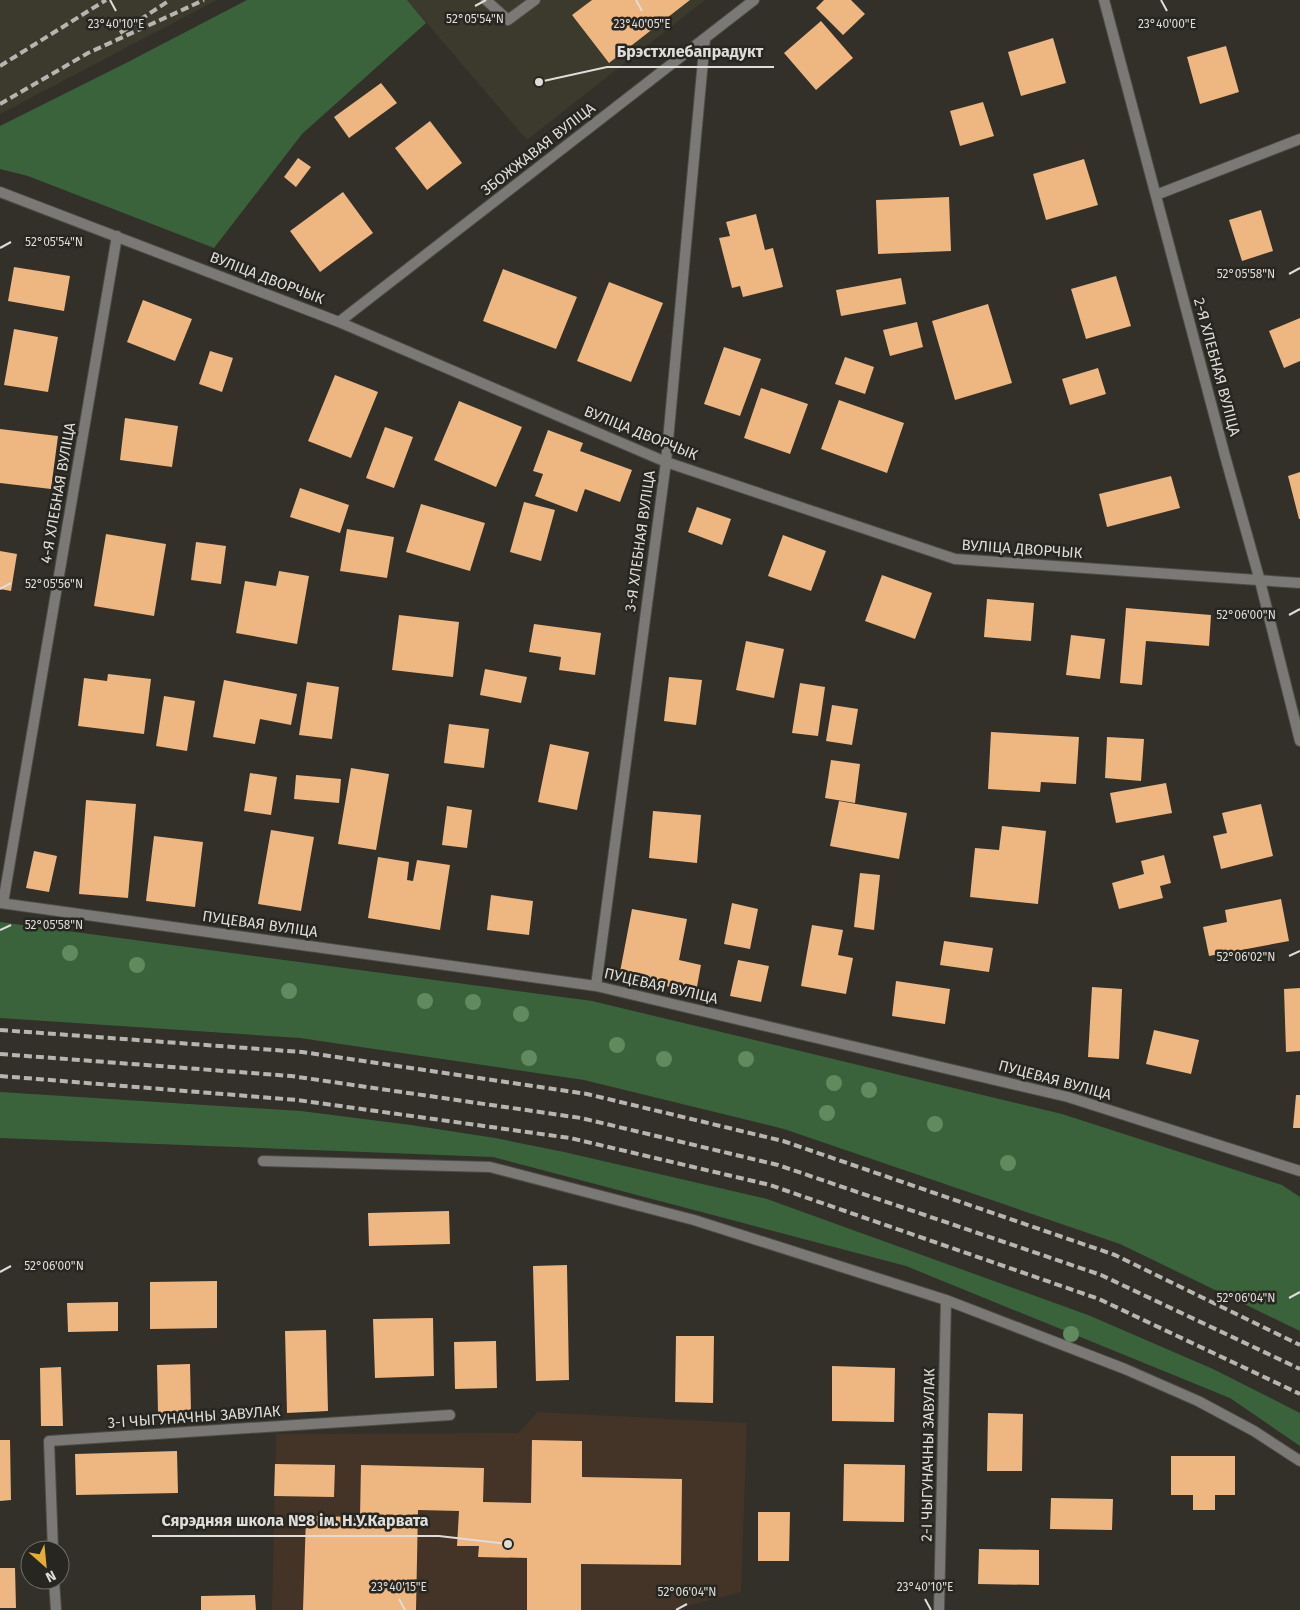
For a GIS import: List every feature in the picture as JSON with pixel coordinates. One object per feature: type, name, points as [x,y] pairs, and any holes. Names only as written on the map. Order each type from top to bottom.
[{"type":"street","points":[[486,0],[508,20],[535,0]]},
{"type":"street","name":"ЗБОЖЖАВАЯ ВУЛІЦА","points":[[339,322],[754,0]]},
{"type":"street","name":"2-Я ХЛЕБНАЯ ВУЛІЦА","points":[[1104,0],[1222,446],[1260,581],[1300,741]]},
{"type":"street","name":"3-Я ХЛЕБНАЯ ВУЛІЦА","points":[[596,986],[666,462],[705,39]]},
{"type":"street","points":[[1156,196],[1300,138]]},
{"type":"street","name":"ВУЛІЦА ДВОРЧЫК","points":[[0,192],[339,322],[666,462],[955,559],[1300,583]]},
{"type":"street","name":"4-Я ХЛЕБНАЯ ВУЛІЦА","points":[[1,903],[117,236]]},
{"type":"street","name":"ПУЦЕВАЯ ВУЛІЦА","points":[[1,903],[596,986],[1068,1096],[1300,1171]]},
{"type":"street","points":[[263,1161],[490,1167],[694,1220],[946,1300],[1125,1369],[1198,1401],[1254,1431],[1300,1461]]},
{"type":"street","name":"2-І ЧЫГУНАЧНЫ ЗАВУЛАК","points":[[939,1610],[946,1300]]},
{"type":"street","name":"3-І ЧЫГУНАЧНЫ ЗАВУЛАК","points":[[53,1540],[50,1441],[450,1415]]},
{"type":"street","points":[[55,1590],[56,1610]]},
{"type":"shaded area","points":[[0,0],[217,0],[0,114]]},
{"type":"shaded area","points":[[407,0],[705,0],[527,140]]},
{"type":"shaded area","points":[[538,1412],[747,1423],[741,1592],[672,1610],[272,1610],[276,1434],[518,1433]]},
{"type":"green space","points":[[247,0],[407,0],[426,23],[302,134],[214,248],[28,176],[0,169],[0,126]]},
{"type":"green space","points":[[0,922],[592,1001],[1062,1114],[1282,1185],[1300,1197],[1300,1331],[1120,1244],[784,1129],[584,1080],[300,1038],[0,1018]]},
{"type":"green space","points":[[0,1092],[301,1111],[411,1125],[495,1138],[564,1152],[767,1199],[1088,1315],[1213,1369],[1300,1413],[1300,1446],[1230,1398],[906,1266],[493,1157],[0,1138]]},
{"type":"building","points":[[592,0],[690,0],[609,63],[572,15]]},
{"type":"building","points":[[824,0],[851,0],[865,14],[843,35],[816,8]]},
{"type":"building","points":[[821,21],[853,58],[816,90],[784,53]]},
{"type":"building","points":[[1053,38],[1066,83],[1021,96],[1008,52]]},
{"type":"building","points":[[1226,46],[1239,92],[1200,104],[1187,57]]},
{"type":"building","points":[[381,83],[397,103],[349,138],[334,117]]},
{"type":"building","points":[[983,102],[994,136],[960,146],[950,111]]},
{"type":"building","points":[[430,121],[462,163],[427,190],[395,148]]},
{"type":"building","points":[[298,158],[311,167],[296,187],[284,177]]},
{"type":"building","points":[[1084,159],[1098,205],[1046,220],[1033,174]]},
{"type":"building","points":[[343,192],[373,233],[320,272],[290,231]]},
{"type":"building","points":[[949,197],[951,251],[878,254],[876,200]]},
{"type":"building","points":[[1261,210],[1273,251],[1242,261],[1229,220]]},
{"type":"building","points":[[756,214],[765,250],[773,248],[783,287],[743,297],[740,286],[732,288],[719,238],[730,236],[726,222]]},
{"type":"building","points":[[14,267],[70,276],[64,311],[8,301]]},
{"type":"building","points":[[503,269],[577,297],[556,349],[483,321]]},
{"type":"building","points":[[1116,276],[1131,326],[1086,339],[1071,289]]},
{"type":"building","points":[[901,278],[906,304],[841,316],[836,290]]},
{"type":"building","points":[[609,282],[663,303],[631,382],[577,361]]},
{"type":"building","points":[[143,300],[192,319],[175,361],[127,342]]},
{"type":"building","points":[[988,304],[1012,383],[955,400],[932,321]]},
{"type":"building","points":[[1300,318],[1300,361],[1284,368],[1269,331]]},
{"type":"building","points":[[917,322],[923,347],[890,356],[883,330]]},
{"type":"building","points":[[14,329],[58,337],[48,392],[4,385]]},
{"type":"building","points":[[724,347],[761,359],[740,416],[704,404]]},
{"type":"building","points":[[210,351],[233,358],[222,392],[199,384]]},
{"type":"building","points":[[845,357],[874,367],[865,394],[835,384]]},
{"type":"building","points":[[1098,368],[1106,394],[1070,405],[1062,379]]},
{"type":"building","points":[[335,375],[378,392],[351,458],[308,441]]},
{"type":"building","points":[[761,388],[808,404],[790,454],[744,438]]},
{"type":"building","points":[[839,400],[904,423],[887,473],[821,449]]},
{"type":"building","points":[[459,401],[522,427],[496,487],[434,460]]},
{"type":"building","points":[[125,418],[178,426],[172,467],[120,460]]},
{"type":"building","points":[[385,427],[413,437],[394,488],[366,478]]},
{"type":"building","points":[[0,429],[58,436],[51,489],[0,483]]},
{"type":"building","points":[[548,430],[583,443],[580,451],[632,470],[620,502],[585,489],[577,512],[535,496],[543,474],[533,471]]},
{"type":"building","points":[[1300,472],[1300,519],[1299,519],[1288,476]]},
{"type":"building","points":[[1171,476],[1180,508],[1107,527],[1099,494]]},
{"type":"building","points":[[300,488],[349,505],[340,533],[290,517]]},
{"type":"building","points":[[524,502],[555,510],[541,561],[510,552]]},
{"type":"building","points":[[421,504],[485,523],[470,571],[406,552]]},
{"type":"building","points":[[697,507],[731,519],[722,545],[688,532]]},
{"type":"building","points":[[347,529],[394,537],[387,578],[340,571]]},
{"type":"building","points":[[106,534],[166,544],[154,616],[94,606]]},
{"type":"building","points":[[783,535],[826,551],[811,591],[768,576]]},
{"type":"building","points":[[196,542],[226,546],[221,584],[191,580]]},
{"type":"building","points":[[0,551],[17,554],[11,591],[0,589]]},
{"type":"building","points":[[279,571],[309,576],[297,644],[236,633],[245,581],[276,586]]},
{"type":"building","points":[[882,575],[932,593],[915,639],[865,621]]},
{"type":"building","points":[[987,599],[1034,603],[1031,641],[984,637]]},
{"type":"building","points":[[1126,608],[1211,615],[1209,646],[1146,641],[1142,685],[1120,683]]},
{"type":"building","points":[[399,615],[459,622],[453,677],[392,670]]},
{"type":"building","points":[[534,624],[601,633],[595,675],[559,670],[561,657],[529,652]]},
{"type":"building","points":[[1071,635],[1105,639],[1100,679],[1066,675]]},
{"type":"building","points":[[746,641],[784,649],[774,698],[736,690]]},
{"type":"building","points":[[485,669],[527,677],[521,703],[480,695]]},
{"type":"building","points":[[108,674],[151,679],[144,734],[78,726],[84,678],[107,681]]},
{"type":"building","points":[[669,677],[702,680],[696,725],[664,721]]},
{"type":"building","points":[[224,680],[297,694],[291,725],[260,719],[255,744],[213,737]]},
{"type":"building","points":[[307,682],[339,687],[332,739],[299,735]]},
{"type":"building","points":[[800,683],[825,687],[818,736],[792,733]]},
{"type":"building","points":[[164,696],[195,701],[187,751],[156,746]]},
{"type":"building","points":[[832,705],[858,709],[852,745],[826,741]]},
{"type":"building","points":[[449,724],[489,729],[484,768],[444,763]]},
{"type":"building","points":[[991,732],[1079,737],[1076,784],[1041,782],[1040,792],[988,789]]},
{"type":"building","points":[[1107,737],[1144,739],[1141,781],[1105,778]]},
{"type":"building","points":[[550,744],[589,752],[577,810],[538,802]]},
{"type":"building","points":[[831,760],[860,764],[855,803],[825,798]]},
{"type":"building","points":[[351,768],[389,774],[376,850],[338,844]]},
{"type":"building","points":[[250,773],[277,777],[271,815],[244,811]]},
{"type":"building","points":[[296,775],[341,779],[339,803],[294,799]]},
{"type":"building","points":[[1166,783],[1172,813],[1116,823],[1110,793]]},
{"type":"building","points":[[86,800],[136,804],[128,898],[79,894]]},
{"type":"building","points":[[839,801],[907,813],[899,859],[830,846]]},
{"type":"building","points":[[1261,804],[1273,856],[1221,869],[1213,836],[1227,833],[1222,813]]},
{"type":"building","points":[[447,806],[472,810],[467,848],[442,845]]},
{"type":"building","points":[[653,811],[701,815],[697,863],[649,858]]},
{"type":"building","points":[[1002,826],[1046,831],[1038,904],[970,897],[975,848],[999,850]]},
{"type":"building","points":[[271,830],[314,837],[301,911],[258,904]]},
{"type":"building","points":[[154,836],[203,842],[195,907],[146,901]]},
{"type":"building","points":[[34,851],[57,856],[49,892],[26,888]]},
{"type":"building","points":[[1164,855],[1171,883],[1160,886],[1163,898],[1119,909],[1112,883],[1144,874],[1141,861]]},
{"type":"building","points":[[378,857],[409,862],[407,880],[413,881],[417,860],[450,865],[440,930],[368,918]]},
{"type":"building","points":[[860,873],[880,875],[874,930],[854,927]]},
{"type":"building","points":[[491,895],[533,901],[529,935],[487,930]]},
{"type":"building","points":[[1281,899],[1289,941],[1209,956],[1203,927],[1227,922],[1225,910]]},
{"type":"building","points":[[732,903],[758,909],[750,949],[724,944]]},
{"type":"building","points":[[632,909],[687,919],[679,960],[701,965],[696,992],[619,977]]},
{"type":"building","points":[[812,925],[843,930],[838,955],[853,958],[846,994],[801,986]]},
{"type":"building","points":[[944,941],[993,948],[989,972],[940,965]]},
{"type":"building","points":[[738,960],[769,966],[761,1002],[730,996]]},
{"type":"building","points":[[896,981],[950,989],[945,1024],[892,1016]]},
{"type":"building","points":[[1092,987],[1122,989],[1119,1059],[1088,1057]]},
{"type":"building","points":[[1300,988],[1300,1051],[1286,1052],[1284,989]]},
{"type":"building","points":[[1154,1030],[1199,1040],[1191,1074],[1146,1064]]},
{"type":"building","points":[[1296,1095],[1300,1095],[1300,1128],[1293,1128]]},
{"type":"building","points":[[449,1211],[450,1244],[369,1246],[368,1213]]},
{"type":"building","points":[[567,1265],[569,1380],[536,1381],[533,1266]]},
{"type":"building","points":[[217,1281],[217,1328],[150,1329],[150,1282]]},
{"type":"building","points":[[118,1302],[118,1331],[68,1332],[67,1303]]},
{"type":"building","points":[[433,1318],[434,1376],[375,1378],[373,1319]]},
{"type":"building","points":[[326,1330],[328,1411],[287,1413],[285,1331]]},
{"type":"building","points":[[676,1336],[714,1336],[713,1403],[675,1402]]},
{"type":"building","points":[[496,1341],[497,1388],[455,1389],[454,1342]]},
{"type":"building","points":[[190,1364],[191,1412],[158,1413],[157,1365]]},
{"type":"building","points":[[832,1366],[895,1368],[894,1422],[832,1421]]},
{"type":"building","points":[[61,1367],[63,1426],[41,1426],[40,1368]]},
{"type":"building","points":[[988,1413],[1023,1414],[1022,1471],[987,1471]]},
{"type":"building","points":[[0,1440],[10,1440],[11,1500],[0,1501]]},
{"type":"building","points":[[532,1440],[582,1441],[582,1477],[682,1479],[681,1565],[581,1564],[581,1610],[527,1610],[527,1558],[478,1557],[479,1546],[457,1546],[459,1511],[418,1510],[416,1610],[303,1610],[306,1516],[360,1517],[361,1465],[484,1468],[483,1502],[531,1503]]},
{"type":"building","points":[[177,1451],[178,1493],[76,1495],[75,1454]]},
{"type":"building","points":[[1171,1456],[1235,1456],[1235,1495],[1215,1495],[1215,1510],[1193,1510],[1193,1495],[1171,1495]]},
{"type":"building","points":[[275,1464],[335,1465],[334,1497],[274,1496]]},
{"type":"building","points":[[844,1464],[905,1465],[904,1522],[843,1521]]},
{"type":"building","points":[[1051,1498],[1113,1499],[1112,1530],[1050,1529]]},
{"type":"building","points":[[758,1512],[790,1512],[789,1561],[758,1561]]},
{"type":"building","points":[[979,1549],[1039,1550],[1039,1585],[978,1584]]},
{"type":"building","points":[[0,1568],[15,1568],[16,1608],[0,1608]]},
{"type":"building","points":[[255,1595],[256,1610],[201,1610],[201,1596]]},
{"type":"railway","points":[[0,66],[106,0]]},
{"type":"railway","points":[[120,33],[170,0]]},
{"type":"railway","points":[[0,104],[88,53],[204,0]]},
{"type":"railway","points":[[0,1030],[302,1052],[587,1094],[783,1141],[1115,1255],[1300,1345]]},
{"type":"railway","points":[[0,1054],[291,1076],[581,1118],[778,1165],[1101,1275],[1300,1369]]},
{"type":"railway","points":[[0,1076],[297,1100],[570,1138],[770,1185],[1099,1299],[1300,1394]]},
{"type":"place","name":"Брэстхлебапрадукт","points":[[539,82]]},
{"type":"place","name":"Сярэдняя школа №8 ім. Н.У.Карвата","points":[[508,1544]]}]
